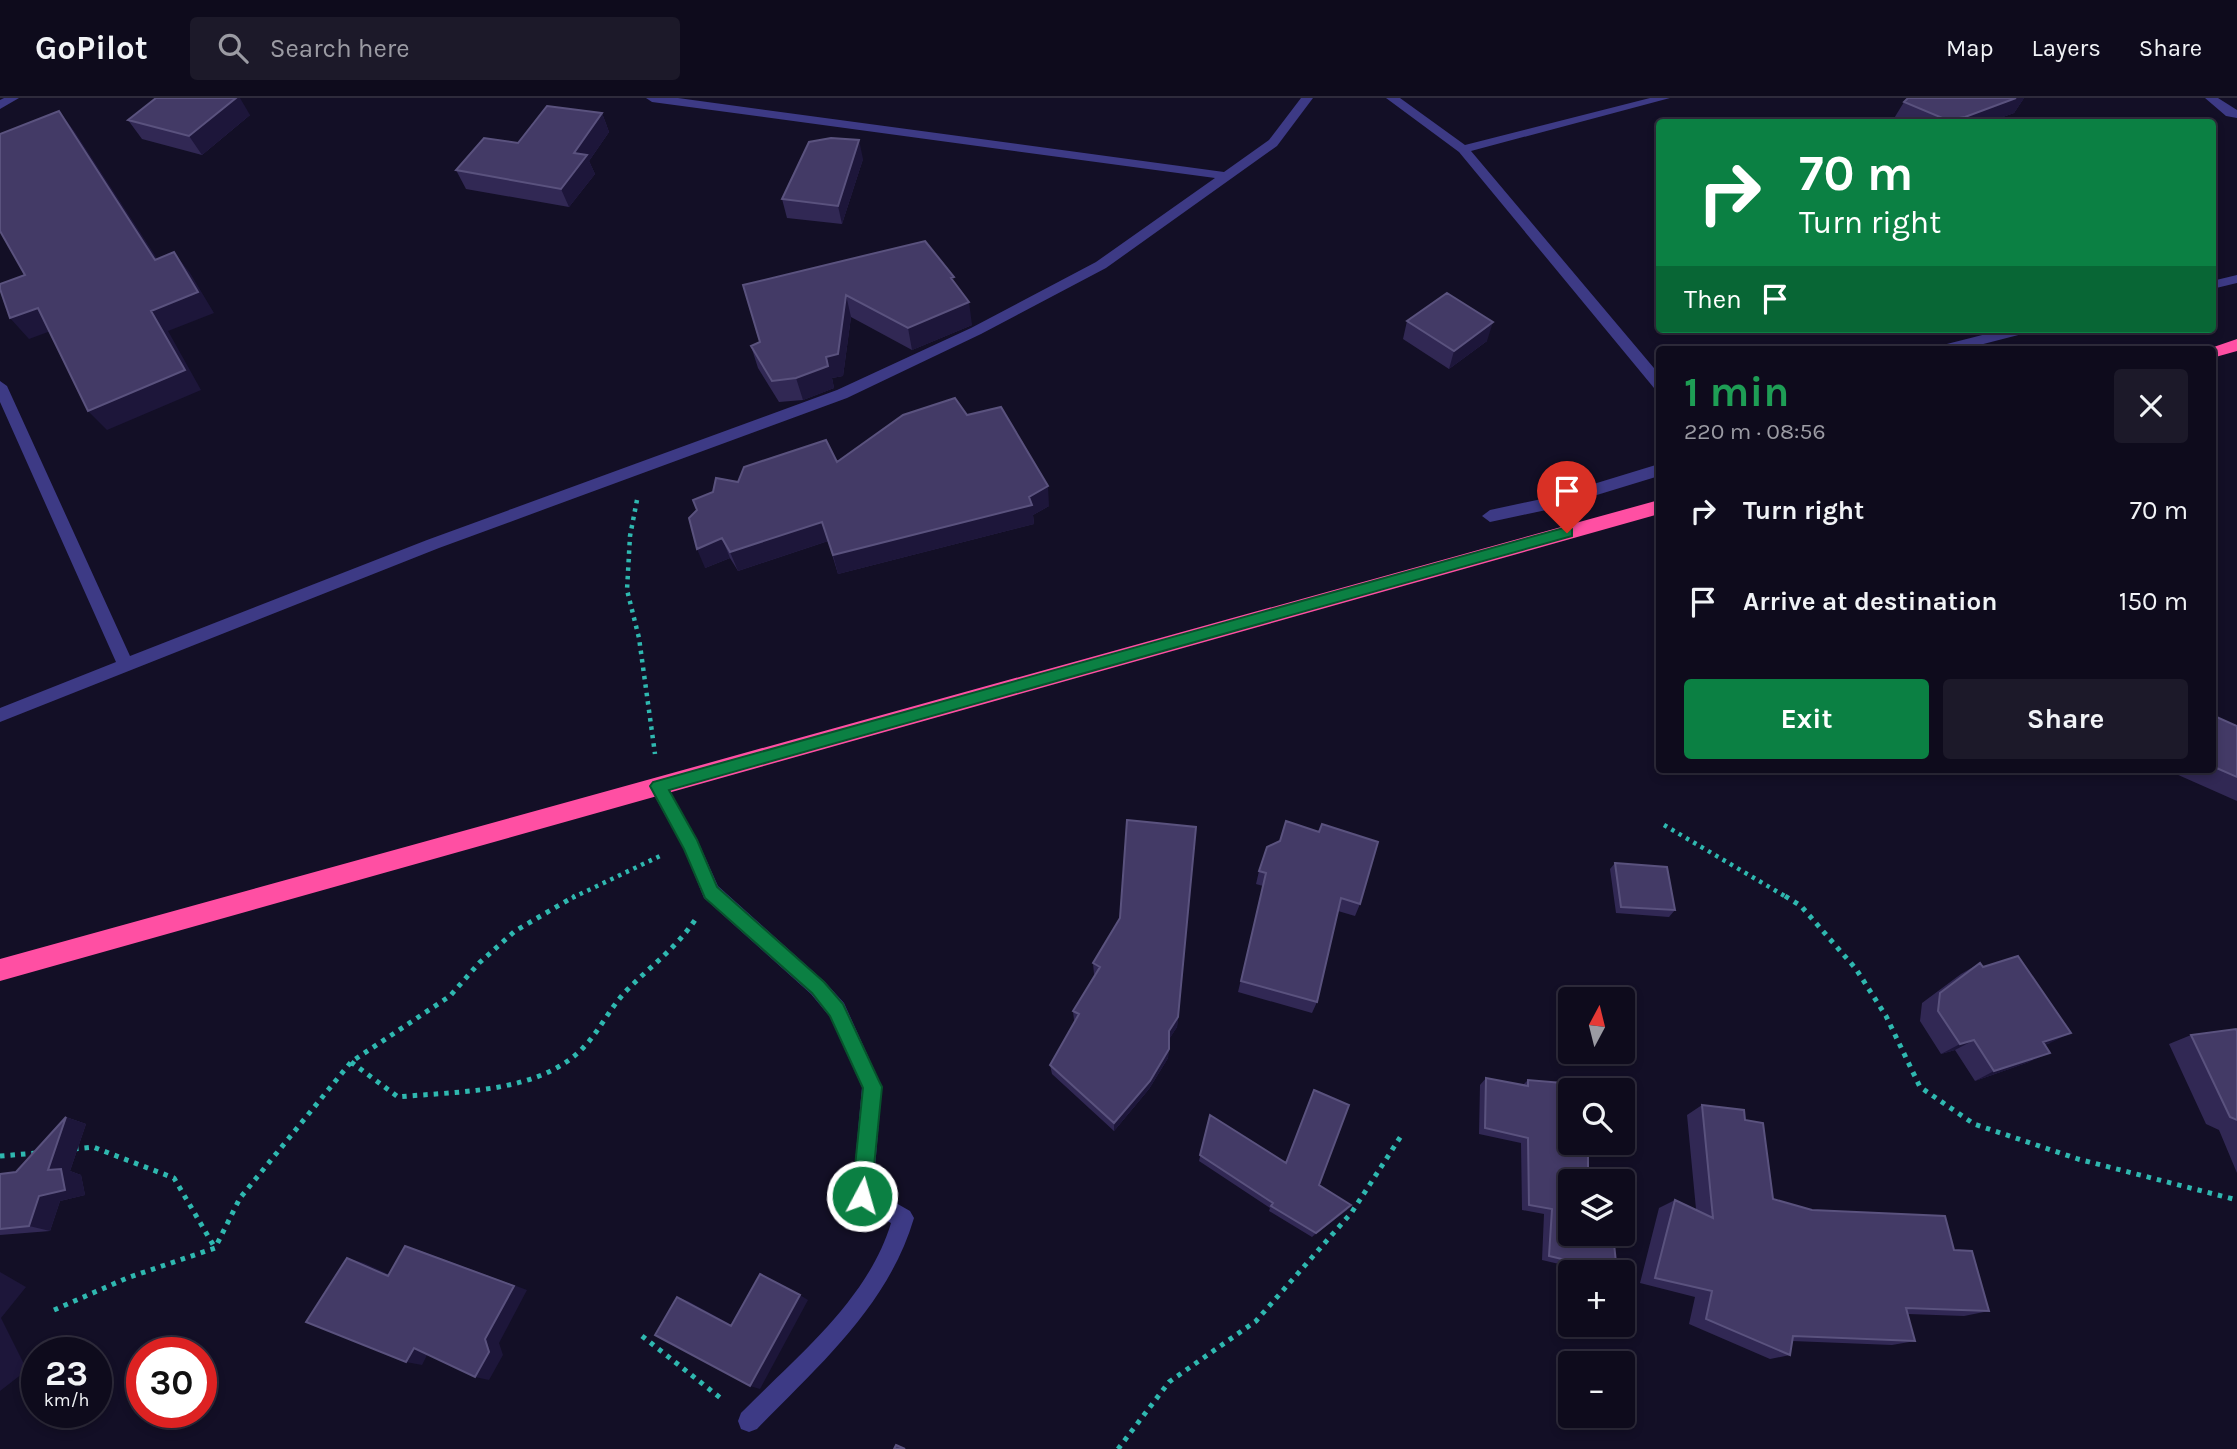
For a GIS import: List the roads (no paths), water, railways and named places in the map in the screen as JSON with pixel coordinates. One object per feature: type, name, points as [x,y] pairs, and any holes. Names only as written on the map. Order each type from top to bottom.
[{"type":"highway","points":[[2216,351],[2237,345]]},
{"type":"highway","points":[[0,970],[1656,508]]},
{"type":"street","points":[[0,105],[13,98]]},
{"type":"street","points":[[652,98],[1225,176]]},
{"type":"street","points":[[0,715],[433,544],[842,394],[986,326],[1101,265],[1273,143],[1307,98]]},
{"type":"street","points":[[1392,98],[1463,149],[1656,380]]},
{"type":"street","points":[[1463,149],[1664,98]]},
{"type":"street","points":[[2211,98],[2230,113],[2237,114]]},
{"type":"street","points":[[2216,284],[2237,279]]},
{"type":"street","points":[[1956,346],[2009,333]]},
{"type":"street","points":[[0,386],[127,665]]},
{"type":"street","points":[[1490,516],[1551,503],[1656,471]]},
{"type":"street","points":[[658,786],[691,845],[711,892],[818,988],[836,1010],[872,1087],[862,1196],[902,1218],[899,1238],[887,1266],[856,1306],[749,1421]]}]
